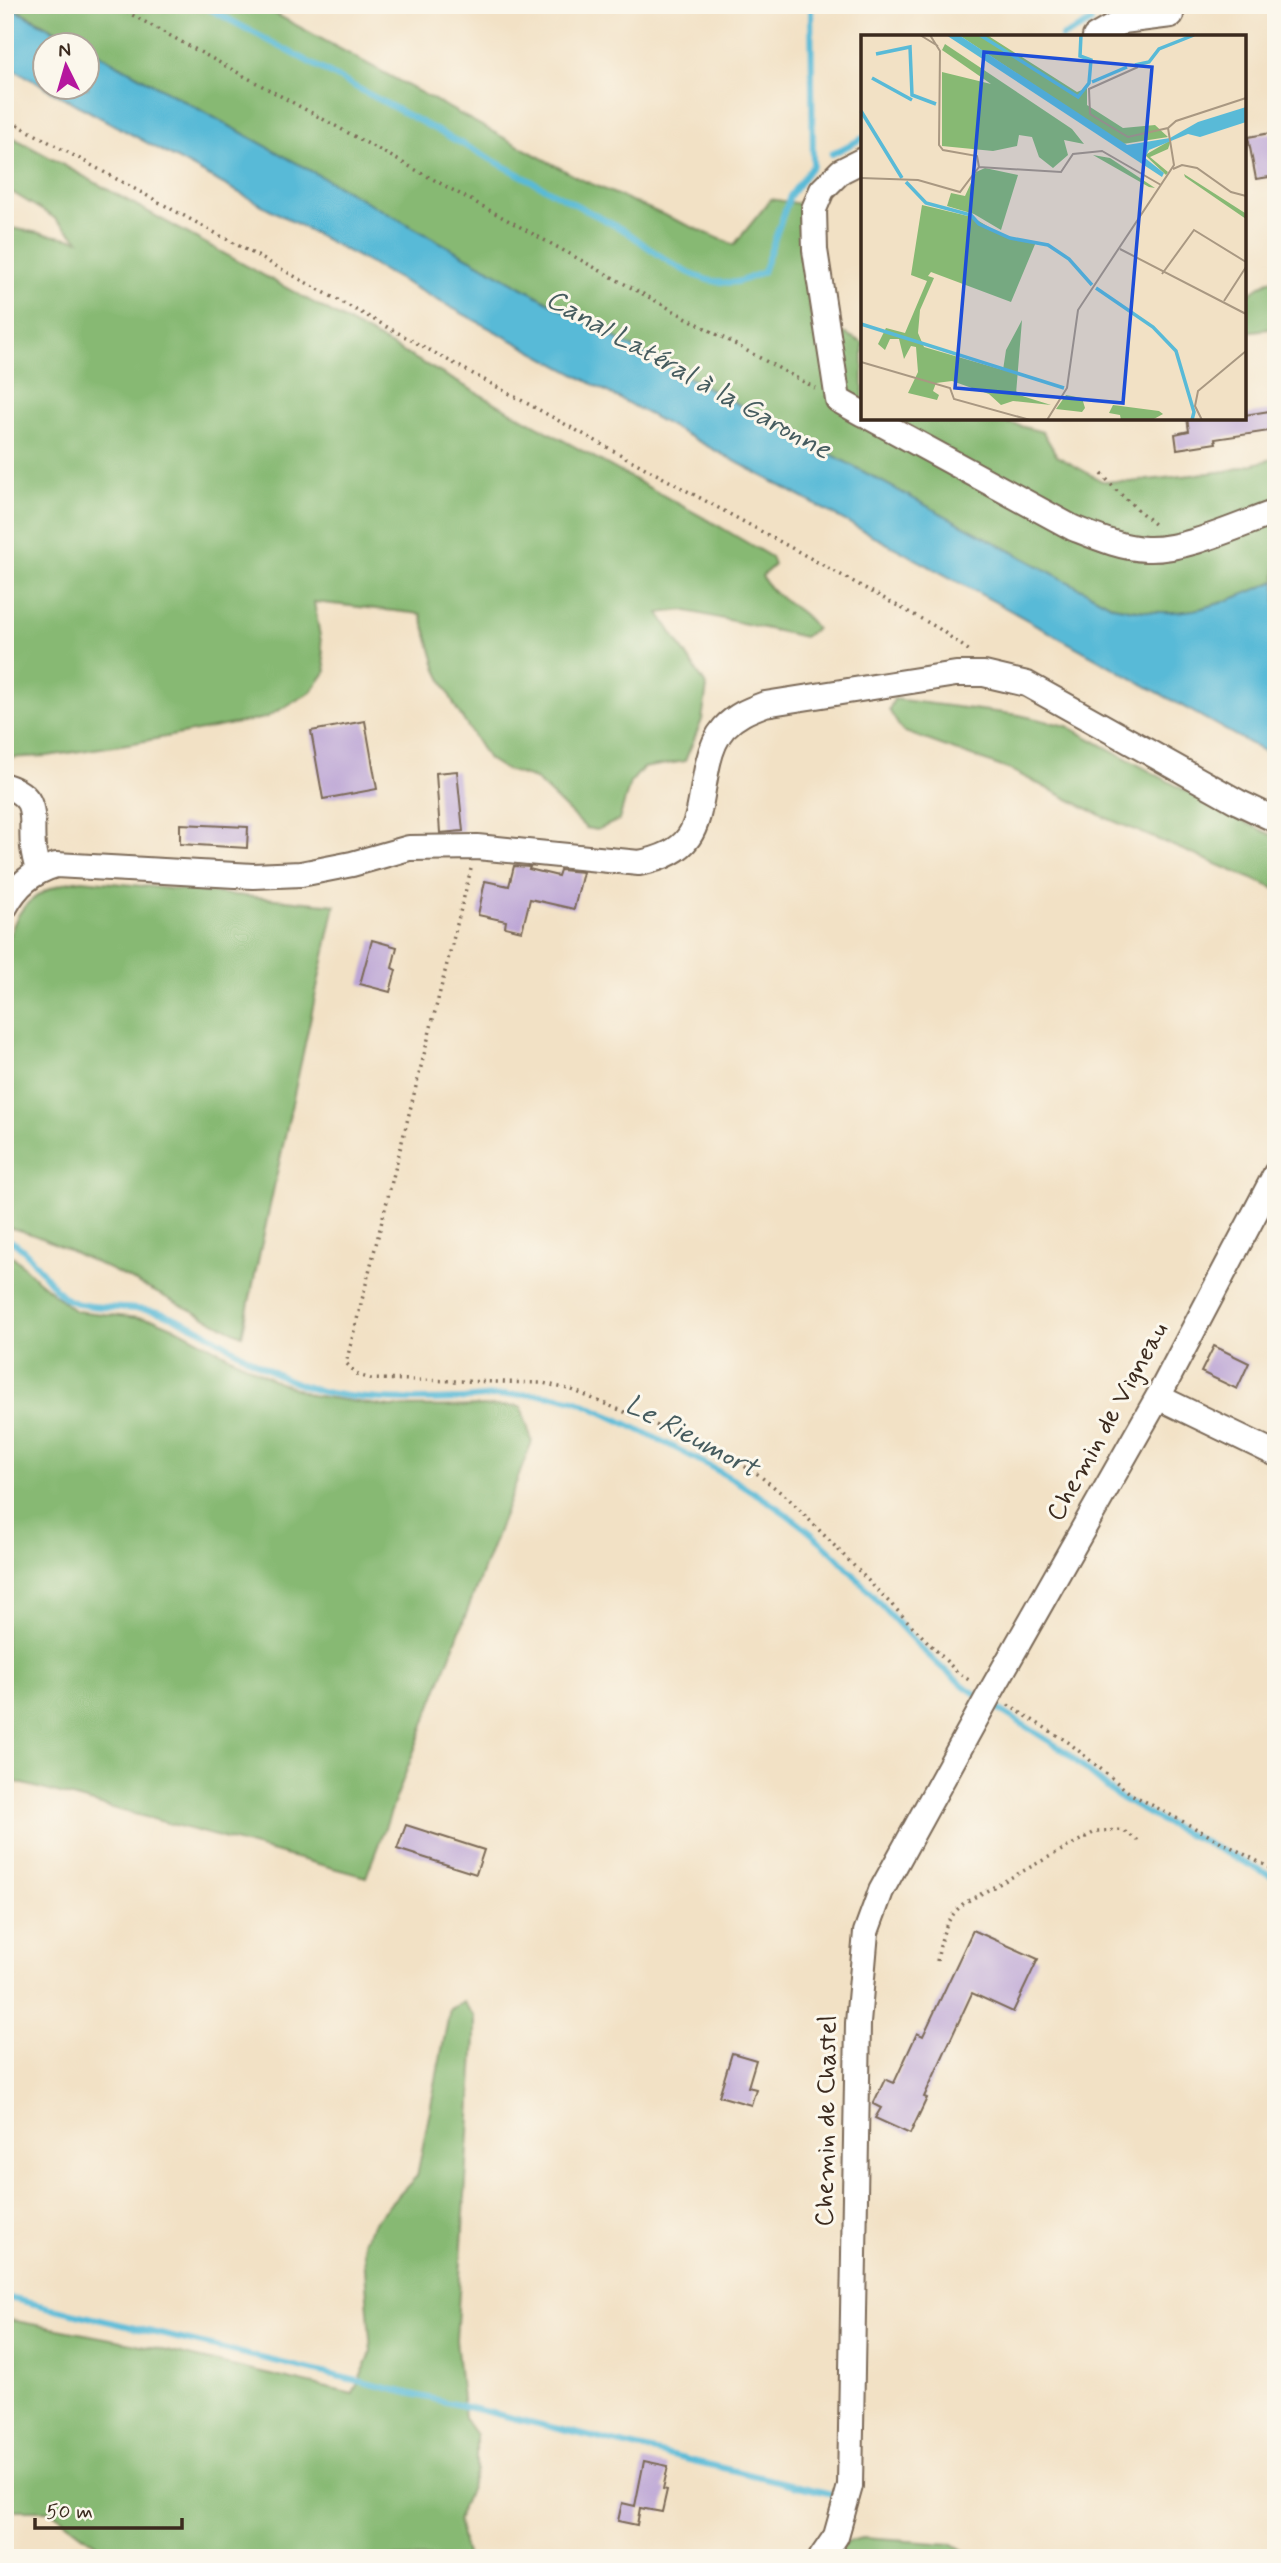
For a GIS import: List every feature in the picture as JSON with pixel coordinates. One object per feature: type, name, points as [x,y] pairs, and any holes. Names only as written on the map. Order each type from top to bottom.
[{"type":"street","points":[[1098,35],[1123,21],[1171,15]]},
{"type":"street","points":[[861,161],[841,171],[822,190],[814,209],[816,250],[838,400],[861,413]]},
{"type":"street","points":[[875,420],[1073,528],[1107,541],[1146,549],[1179,546],[1276,512]]},
{"type":"street","points":[[5,907],[25,880],[38,870],[56,865],[254,876],[289,875],[352,864],[409,848],[477,846],[639,863],[663,858],[682,847],[695,830],[712,747],[722,730],[738,715],[765,704],[956,674],[994,676],[1027,684],[1238,802],[1276,820]]},
{"type":"street","points":[[5,786],[18,790],[27,798],[32,808],[33,847],[38,870]]},
{"type":"street","name":"Chemin de Vigneau","points":[[986,1700],[1158,1397],[1276,1173]]},
{"type":"street","points":[[1158,1397],[1276,1454]]},
{"type":"street","name":"Chemin de Chastel","points":[[821,2558],[836,2536],[850,2486],[858,2023],[866,1932],[881,1891],[986,1700]]},
{"type":"path","points":[[114,5],[838,400]]},
{"type":"path","points":[[5,118],[938,628],[977,656]]},
{"type":"path","points":[[1102,474],[1116,490],[1179,546]]},
{"type":"path","points":[[477,846],[346,1363],[358,1375],[371,1379],[544,1383],[563,1387],[708,1447],[755,1472],[789,1499],[986,1700],[1068,1742],[1130,1794],[1276,1871]]},
{"type":"path","points":[[937,1961],[942,1935],[951,1916],[964,1903],[1097,1831],[1122,1830],[1142,1843]]},
{"type":"green space","points":[[8,5],[259,5],[580,179],[734,245],[771,199],[801,204],[803,253],[813,331],[846,334],[861,342],[861,420],[998,420],[1043,432],[1057,456],[1102,481],[1130,482],[1227,471],[1276,458],[1276,581],[1215,605],[1179,612],[1113,606],[561,309],[102,56],[102,32],[59,32]]},
{"type":"green space","points":[[5,133],[771,557],[774,565],[762,576],[767,584],[804,614],[816,629],[804,637],[683,610],[659,613],[707,687],[702,720],[685,761],[643,768],[630,783],[619,820],[597,830],[586,828],[535,779],[504,769],[488,759],[456,708],[437,670],[421,614],[314,602],[326,671],[311,692],[265,718],[134,743],[48,756],[5,758],[5,227],[79,240],[53,217],[5,188]]},
{"type":"green space","points":[[1276,277],[1276,328],[1246,332],[1246,301],[1257,288]]},
{"type":"green space","points":[[894,699],[1019,715],[1067,726],[1230,815],[1276,837],[1276,889],[1104,817],[1013,771],[902,731],[889,710]]},
{"type":"green space","points":[[82,880],[335,905],[242,1335],[53,1243],[5,1227],[5,951],[13,927],[24,907],[56,886]]},
{"type":"green space","points":[[5,1255],[14,1257],[75,1311],[156,1320],[274,1380],[311,1395],[389,1407],[521,1406],[532,1441],[366,1877],[5,1779]]},
{"type":"green space","points":[[463,2002],[475,2017],[456,2340],[464,2418],[476,2435],[476,2471],[457,2521],[467,2558],[115,2558],[50,2510],[5,2510],[5,2319],[132,2343],[353,2394],[371,2353],[363,2241],[377,2218],[417,2176],[450,2009]]},
{"type":"green space","points":[[863,2538],[953,2544],[976,2558],[835,2558],[846,2542]]},
{"type":"water","points":[[5,5],[58,32],[32,32],[32,79],[5,65]]},
{"type":"water","points":[[102,56],[561,309],[1113,606],[1179,612],[1215,605],[1276,581],[1276,758],[995,602],[72,102],[102,102]]},
{"type":"building","points":[[1276,132],[1276,176],[1256,179],[1248,137]]},
{"type":"building","points":[[1276,410],[1276,430],[1215,439],[1216,443],[1177,449],[1175,434],[1189,431],[1187,420],[1246,420],[1246,415]]},
{"type":"building","points":[[365,721],[377,789],[323,799],[311,731]]},
{"type":"building","points":[[457,771],[463,831],[440,833],[436,773]]},
{"type":"building","points":[[180,824],[248,827],[247,848],[180,844]]},
{"type":"building","points":[[514,866],[530,867],[529,869],[558,876],[560,870],[583,872],[574,909],[530,899],[522,931],[505,927],[506,921],[478,915],[485,881],[509,886]]},
{"type":"building","points":[[372,940],[397,947],[392,968],[396,970],[390,992],[360,984]]},
{"type":"building","points":[[1214,1346],[1249,1363],[1237,1389],[1201,1372]]},
{"type":"building","points":[[406,1825],[484,1850],[476,1874],[397,1849]]},
{"type":"building","points":[[973,1930],[1038,1959],[1013,2012],[972,1993],[910,2134],[875,2118],[881,2108],[873,2104],[885,2079],[894,2083],[917,2033],[923,2036]]},
{"type":"building","points":[[732,2053],[756,2060],[748,2087],[756,2089],[751,2105],[719,2096]]},
{"type":"building","points":[[644,2461],[668,2466],[663,2489],[667,2490],[662,2512],[640,2508],[637,2525],[618,2521],[622,2503],[635,2506]]},
{"type":"waterway","points":[[202,5],[627,232],[679,268],[707,280],[722,282],[737,282],[763,272],[790,196],[813,165],[811,5]]},
{"type":"waterway","points":[[1066,35],[1091,22]]},
{"type":"waterway","points":[[832,154],[861,139]]},
{"type":"waterway","name":"Le Rieumort","points":[[5,1238],[23,1250],[56,1290],[72,1302],[158,1312],[199,1329],[278,1375],[320,1391],[354,1397],[409,1400],[546,1395],[574,1400],[610,1416],[698,1460],[786,1514],[835,1555],[940,1666],[980,1697]]},
{"type":"waterway","name":"Le Rieumort","points":[[989,1703],[1063,1750],[1118,1797],[1276,1878]]},
{"type":"waterway","points":[[5,2297],[832,2494]]},
{"type":"water label","name":"Canal Latéral à la Garonne","points":[[688,375]]}]
